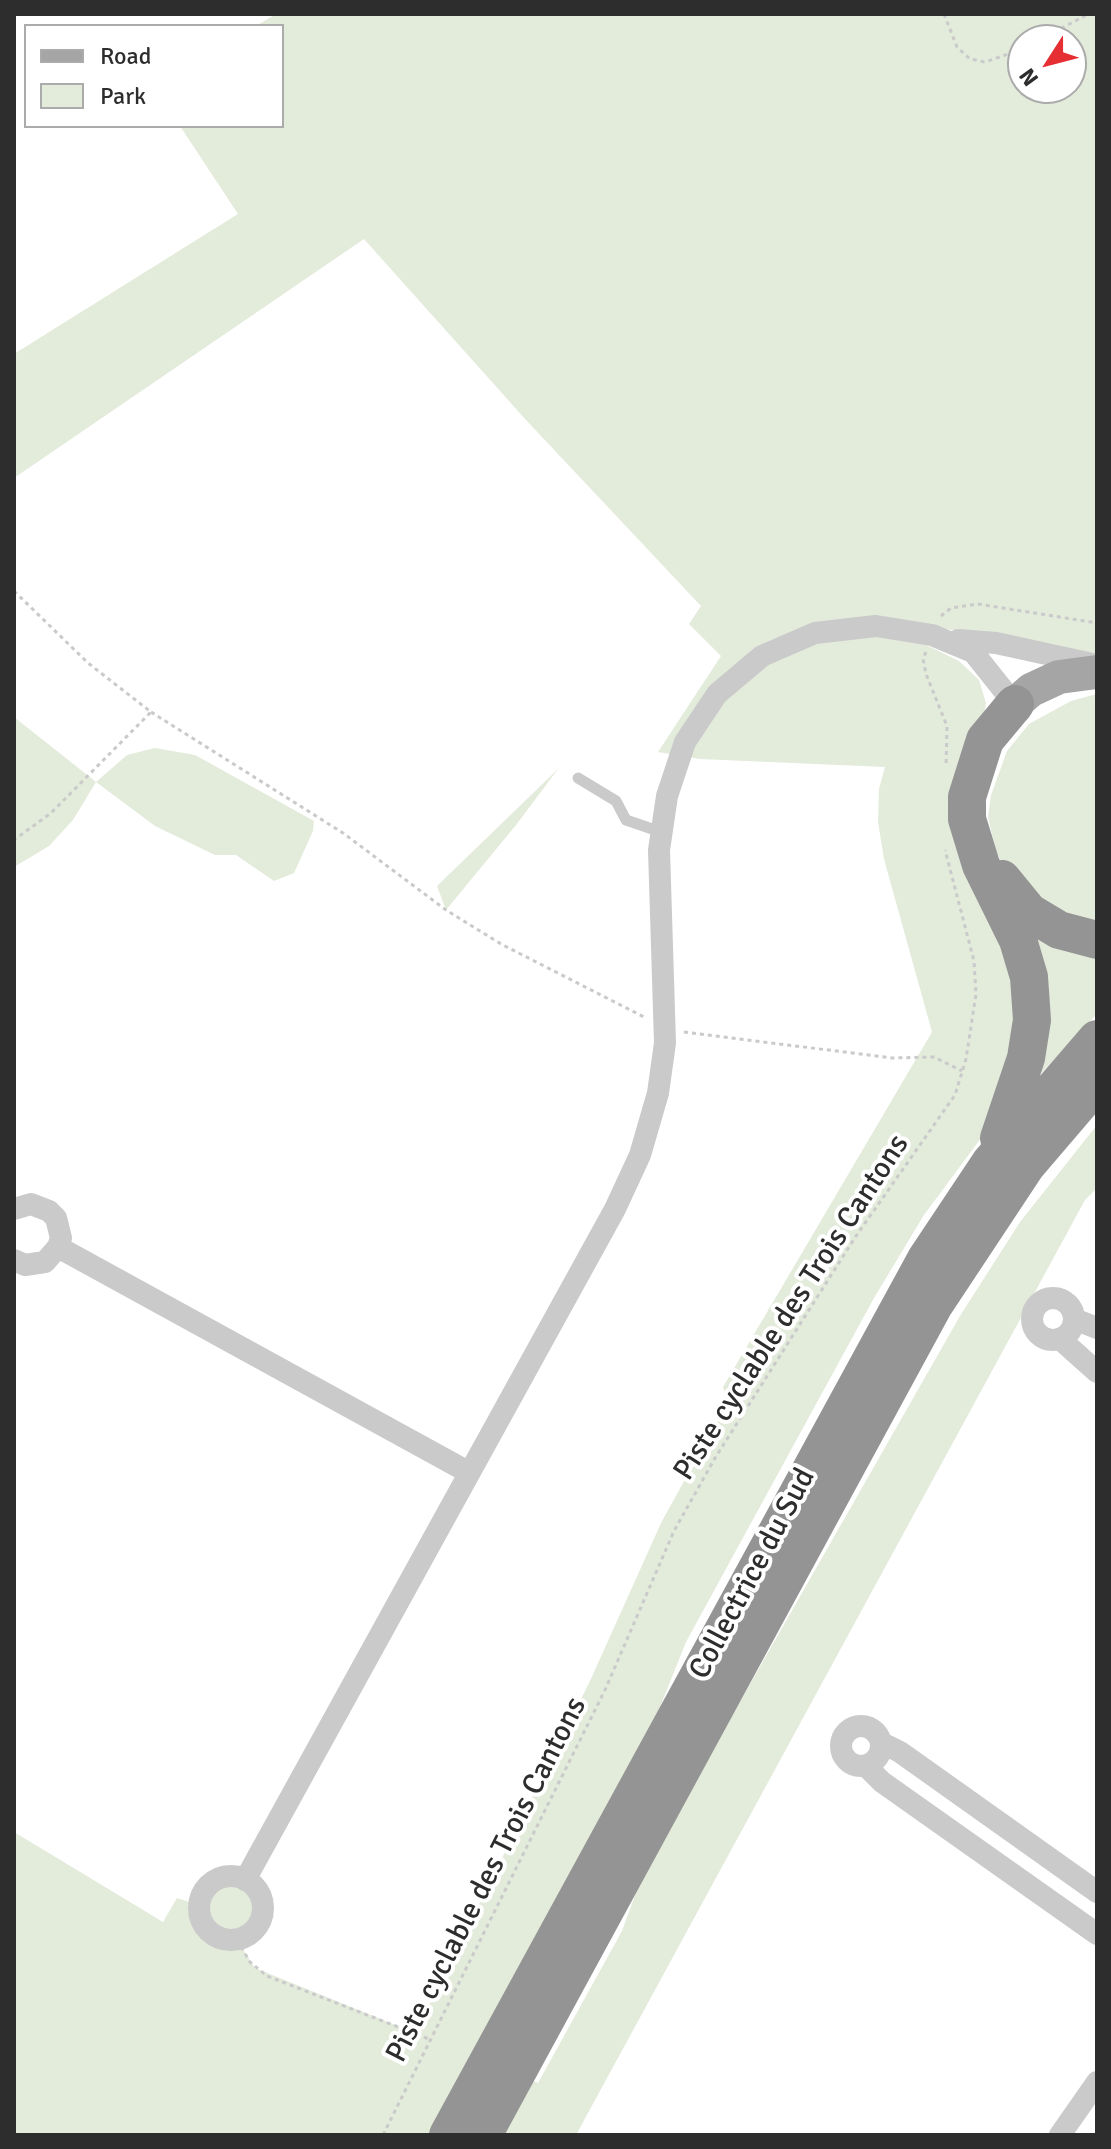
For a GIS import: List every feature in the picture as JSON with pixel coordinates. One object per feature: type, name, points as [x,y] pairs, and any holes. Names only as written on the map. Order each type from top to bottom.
[{"type":"highway","points":[[1020,711],[1002,747],[985,793],[982,816],[989,852],[1006,886],[1029,912],[1059,930],[1097,940]]},
{"type":"highway","points":[[990,1163],[1026,1058],[1032,1020],[1029,977],[1018,940],[981,865],[967,819],[967,797],[972,772],[985,740],[1020,711]]},
{"type":"highway","name":"Collectrice du Sud","points":[[448,2135],[926,1259],[990,1163],[1097,1039]]},
{"type":"highway","name":"Collectrice du Sud","points":[[483,2135],[934,1305],[1026,1166],[1096,1085]]},
{"type":"main road","points":[[1020,711],[1031,690],[1059,677],[1097,672]]},
{"type":"main road","points":[[1020,711],[1097,688]]},
{"type":"street","points":[[245,1880],[615,1209],[640,1155],[658,1093],[665,1028],[659,922],[661,832],[667,796],[685,742],[717,694],[762,656],[815,633],[876,626],[996,643],[1097,665]]},
{"type":"street","points":[[940,637],[973,652],[1020,711]]},
{"type":"street","points":[[14,1209],[31,1204],[49,1211],[60,1227],[58,1247],[53,1256],[35,1265],[14,1260]]},
{"type":"street","points":[[58,1247],[468,1472]]},
{"type":"street","points":[[1057,1299],[1069,1306],[1074,1319],[1070,1331],[1060,1339],[1046,1339],[1035,1331],[1034,1311],[1043,1301],[1057,1299]]},
{"type":"street","points":[[1074,1319],[1097,1328]]},
{"type":"street","points":[[1060,1339],[1097,1372]]},
{"type":"street","points":[[1097,1892],[900,1752],[882,1743],[870,1727],[856,1726],[844,1734],[841,1748],[847,1761],[866,1766],[882,1782],[1097,1934]]},
{"type":"street","points":[[866,1766],[876,1760],[882,1743]]},
{"type":"street","points":[[234,1876],[245,1880],[259,1893],[263,1912],[254,1930],[237,1940],[227,1940],[210,1932],[200,1915],[199,1905],[207,1887],[215,1881],[234,1876]]},
{"type":"street","points":[[1060,2135],[1097,2082]]},
{"type":"lane","points":[[578,778],[616,801],[626,820],[661,832]]},
{"type":"path","points":[[944,14],[957,47],[970,59],[985,62],[1007,54]]},
{"type":"path","points":[[1070,24],[1088,14]]},
{"type":"path","points":[[14,591],[88,663],[151,712],[343,833],[446,910],[501,944],[665,1028],[711,1038],[878,1056],[934,1057],[962,1071]]},
{"type":"path","points":[[945,776],[947,726],[923,659],[940,637],[942,615],[951,608],[978,604],[1097,623]]},
{"type":"path","points":[[14,840],[51,813],[151,712]]},
{"type":"path","name":"Piste cyclable des Trois Cantons","points":[[383,2135],[605,1690],[674,1531],[715,1458],[856,1236],[955,1095],[976,994],[974,961],[945,849]]},
{"type":"path","points":[[237,1940],[250,1962],[267,1976],[429,2039]]},
{"type":"green space","points":[[276,14],[1097,14],[1097,658],[936,627],[928,646],[959,661],[979,680],[986,703],[983,721],[962,768],[1010,942],[1023,1021],[990,1126],[924,1215],[874,1298],[686,1642],[658,1712],[429,2135],[14,2135],[14,1832],[163,1922],[177,1898],[199,1905],[207,1887],[215,1881],[234,1877],[245,1880],[259,1893],[263,1912],[254,1930],[237,1940],[255,1968],[415,2033],[590,1681],[662,1521],[728,1402],[723,1387],[932,1032],[884,859],[878,822],[879,789],[885,767],[700,759],[658,752],[721,656],[689,624],[701,606],[526,420],[364,239],[14,478],[14,354],[238,214],[181,128],[284,128],[284,24],[259,24]]},
{"type":"green space","points":[[1097,694],[1097,933],[1013,883],[996,852],[988,817],[991,795],[1007,751],[1029,724],[1071,701]]},
{"type":"green space","points":[[14,717],[96,782],[73,820],[49,846],[14,867]]},
{"type":"green space","points":[[155,748],[195,755],[314,821],[313,831],[294,873],[274,881],[236,855],[215,855],[155,826],[96,782],[127,755]]},
{"type":"green space","points":[[558,769],[516,825],[446,910],[437,886]]},
{"type":"green space","points":[[1017,910],[1097,947],[1097,1014],[1020,1096]]},
{"type":"green space","points":[[1097,1125],[1097,1188],[1085,1200],[576,2135],[502,2135],[531,2080],[538,2083],[622,1931],[645,1868],[960,1316],[1020,1222]]}]
